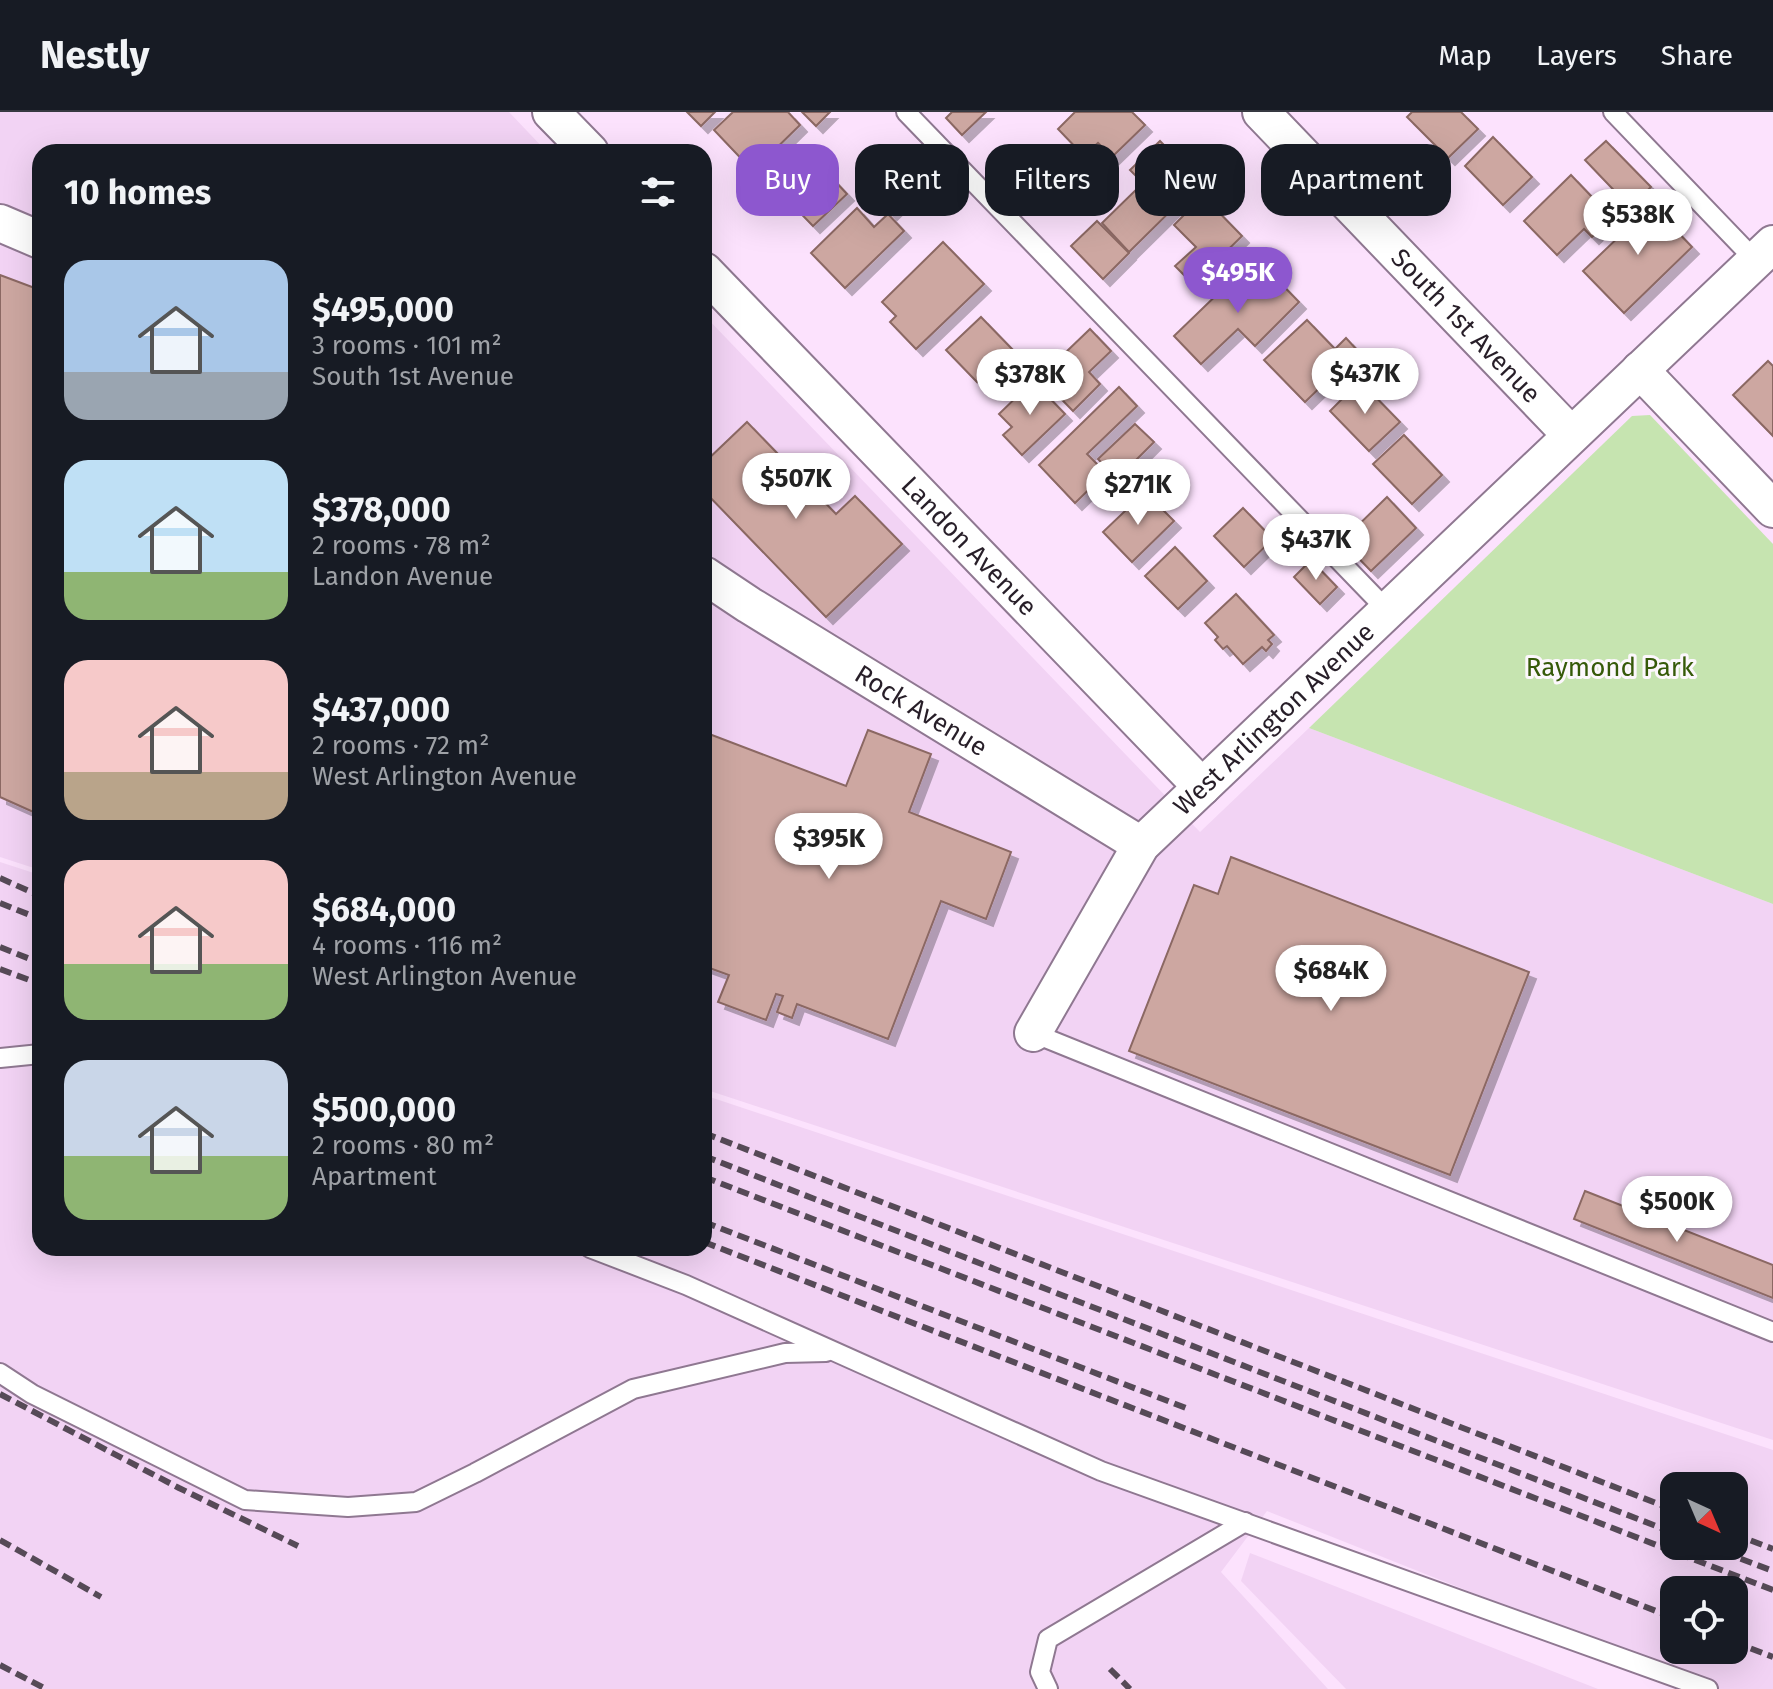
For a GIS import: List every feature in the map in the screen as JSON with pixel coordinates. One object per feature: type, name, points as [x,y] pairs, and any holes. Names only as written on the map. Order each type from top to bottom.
[{"type":"street","points":[[551,112],[582,144]]},
{"type":"street","name":"South 1st Avenue","points":[[1261,112],[1571,435]]},
{"type":"street","points":[[0,223],[32,237]]},
{"type":"street","name":"West Arlington Avenue","points":[[1033,1033],[1141,845],[1764,252]]},
{"type":"street","name":"Landon Avenue","points":[[712,279],[1202,787]]},
{"type":"street","points":[[1640,370],[1773,509]]},
{"type":"street","name":"Rock Avenue","points":[[712,580],[1141,845]]},
{"type":"lane","points":[[906,112],[1387,610]]},
{"type":"lane","points":[[1613,112],[1764,252]]},
{"type":"lane","points":[[1033,1033],[1773,1332]]},
{"type":"lane","points":[[0,1058],[32,1055]]},
{"type":"lane","points":[[611,1256],[686,1285],[1101,1471],[1708,1689]]},
{"type":"lane","points":[[0,1373],[32,1394],[245,1500],[348,1507],[416,1502],[633,1389],[785,1353],[833,1352]]},
{"type":"lane","points":[[1048,1689],[1040,1672],[1048,1639],[1245,1522]]},
{"type":"shaded area","points":[[0,112],[509,112],[539,144],[32,144],[32,867],[0,857]]},
{"type":"shaded area","points":[[712,323],[1200,832],[1309,728],[1773,904],[1773,1440],[712,1092]]},
{"type":"shaded area","points":[[0,862],[32,872],[32,1256],[712,1256],[712,1098],[1773,1450],[1773,1689],[1715,1689],[1267,1511],[1221,1572],[1328,1689],[0,1689]]},
{"type":"shaded area","points":[[1250,1553],[1598,1689],[1346,1689],[1241,1581]]},
{"type":"green space","name":"Raymond Park","points":[[1650,415],[1773,544],[1773,904],[1309,728],[1632,416]]},
{"type":"building","points":[[687,112],[715,112],[701,126]]},
{"type":"building","points":[[733,112],[788,112],[800,125],[781,144],[736,144],[736,153],[714,130]]},
{"type":"building","points":[[802,112],[830,112],[816,126]]},
{"type":"building","points":[[952,112],[986,112],[962,135],[946,118]]},
{"type":"building","points":[[1075,112],[1132,112],[1145,125],[1119,150],[1119,144],[1072,144],[1058,129]]},
{"type":"building","points":[[1412,112],[1461,112],[1478,129],[1451,155],[1451,144],[1434,144],[1407,117]]},
{"type":"building","points":[[1493,137],[1532,177],[1503,205],[1465,166]]},
{"type":"building","points":[[1606,141],[1651,187],[1630,207],[1585,160]]},
{"type":"building","points":[[1571,175],[1612,218],[1592,237],[1584,229],[1557,255],[1524,221]]},
{"type":"building","points":[[839,185],[847,194],[839,202]]},
{"type":"building","points":[[1135,191],[1135,216],[1166,216],[1129,252],[1102,223],[1109,216],[1119,216],[1119,206]]},
{"type":"building","points":[[1647,200],[1692,247],[1624,313],[1583,271],[1624,232],[1619,226]]},
{"type":"building","points":[[855,210],[855,216],[864,216],[874,227],[890,216],[904,231],[845,288],[811,253]]},
{"type":"building","points":[[803,216],[824,216],[813,226]]},
{"type":"building","points":[[1183,216],[1222,216],[1242,236],[1193,284],[1175,266],[1196,247],[1174,225]]},
{"type":"building","points":[[1097,221],[1129,253],[1103,279],[1071,246]]},
{"type":"building","points":[[943,242],[984,284],[916,349],[890,322],[896,316],[882,302]]},
{"type":"building","points":[[1264,266],[1299,302],[1255,346],[1238,329],[1201,364],[1174,336],[1229,283],[1238,292]]},
{"type":"building","points":[[0,275],[32,287],[32,811],[0,797]]},
{"type":"building","points":[[981,317],[1012,349],[977,382],[946,350]]},
{"type":"building","points":[[1307,320],[1335,349],[1346,338],[1358,351],[1305,402],[1264,360]]},
{"type":"building","points":[[1090,329],[1111,351],[1089,372],[1100,384],[1073,411],[1040,377]]},
{"type":"building","points":[[1768,361],[1773,366],[1773,436],[1733,395]]},
{"type":"building","points":[[1033,381],[1065,414],[1022,455],[1003,435],[1012,427],[999,414]]},
{"type":"building","points":[[1360,381],[1400,422],[1369,451],[1330,411]]},
{"type":"building","points":[[1119,387],[1137,406],[1087,454],[1106,473],[1075,503],[1039,465]]},
{"type":"building","points":[[747,422],[836,514],[855,496],[902,544],[826,617],[712,499],[712,455]]},
{"type":"building","points":[[1135,424],[1154,442],[1117,479],[1098,459]]},
{"type":"building","points":[[1404,435],[1442,475],[1412,504],[1373,464]]},
{"type":"building","points":[[1145,492],[1174,521],[1132,562],[1103,532]]},
{"type":"building","points":[[1387,497],[1416,528],[1371,571],[1342,541]]},
{"type":"building","points":[[1243,508],[1273,539],[1244,567],[1214,536]]},
{"type":"building","points":[[1175,547],[1207,581],[1178,609],[1145,576]]},
{"type":"building","points":[[1311,560],[1337,587],[1320,604],[1294,577]]},
{"type":"building","points":[[1236,594],[1274,635],[1268,640],[1272,644],[1266,651],[1262,647],[1243,664],[1227,646],[1223,649],[1215,640],[1218,637],[1205,623]]},
{"type":"building","points":[[868,730],[931,754],[909,812],[1011,852],[986,919],[941,901],[888,1039],[797,1004],[792,1018],[777,1012],[783,996],[776,994],[766,1020],[718,1002],[729,975],[712,969],[712,735],[846,786]]},
{"type":"building","points":[[1231,857],[1529,972],[1450,1175],[1129,1051],[1194,885],[1218,894]]},
{"type":"building","points":[[1585,1191],[1773,1265],[1773,1298],[1574,1219]]},
{"type":"railway","points":[[0,878],[32,892]]},
{"type":"railway","points":[[0,903],[32,916]]},
{"type":"railway","points":[[0,947],[32,960]]},
{"type":"railway","points":[[0,969],[32,981]]},
{"type":"railway","points":[[712,1136],[1660,1505]]},
{"type":"railway","points":[[712,1159],[1660,1528]]},
{"type":"railway","points":[[712,1180],[1773,1590]]},
{"type":"railway","points":[[712,1225],[1186,1408]]},
{"type":"railway","points":[[712,1245],[1660,1613]]},
{"type":"railway","points":[[0,1394],[179,1488],[298,1546]]},
{"type":"railway","points":[[1748,1539],[1773,1549]]},
{"type":"railway","points":[[0,1540],[101,1597]]},
{"type":"railway","points":[[1744,1560],[1773,1571]]},
{"type":"railway","points":[[1748,1647],[1773,1657]]},
{"type":"railway","points":[[0,1665],[46,1689]]},
{"type":"railway","points":[[1110,1669],[1130,1689]]}]
